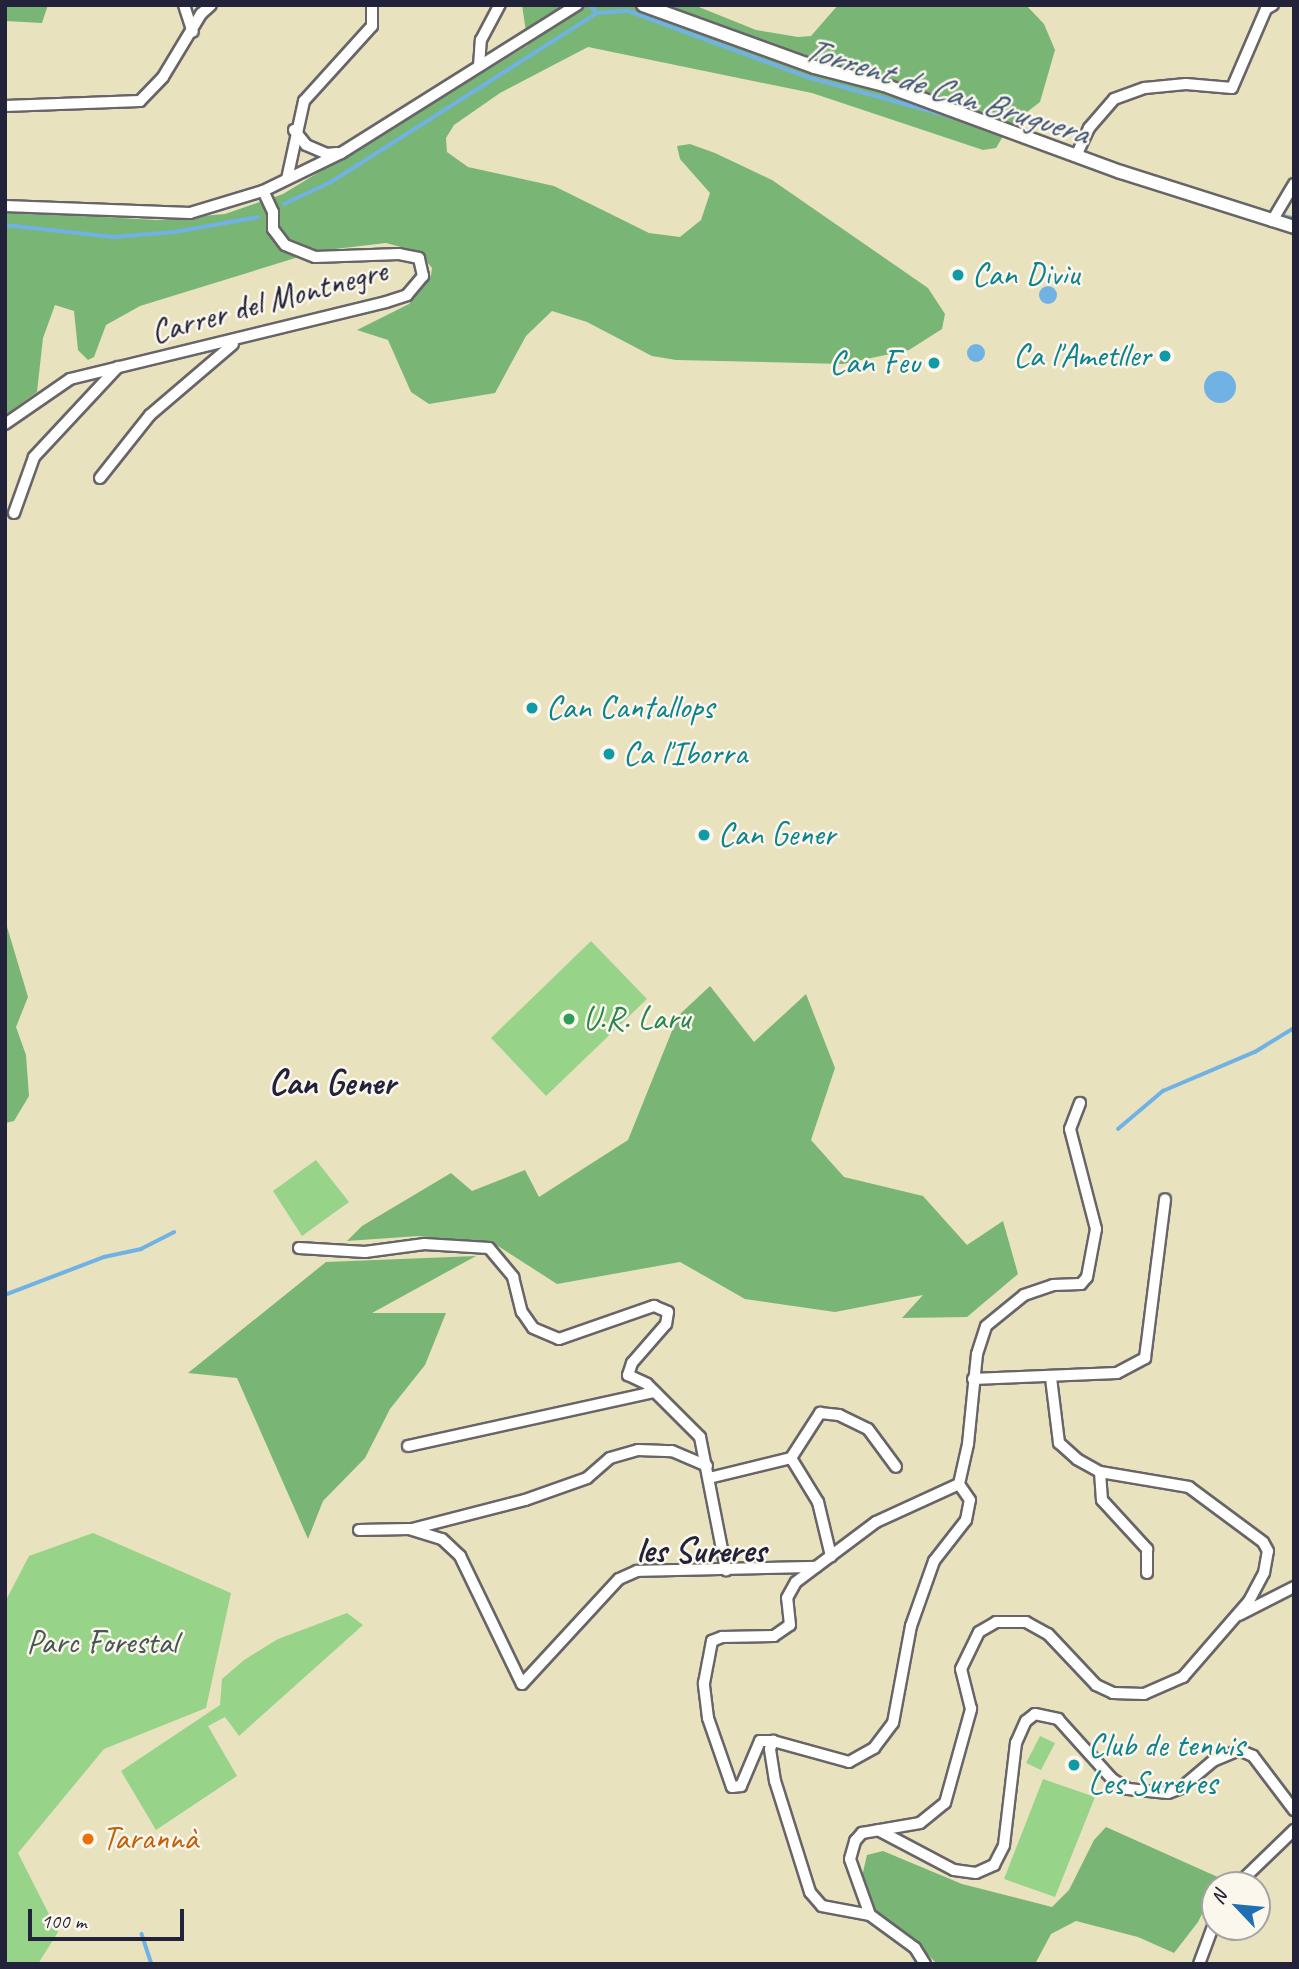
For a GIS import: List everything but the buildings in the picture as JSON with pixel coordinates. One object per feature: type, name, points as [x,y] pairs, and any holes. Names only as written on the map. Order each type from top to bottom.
[{"type":"street","points":[[184,5],[194,32]]},
{"type":"street","points":[[5,106],[139,101],[163,77],[194,32],[201,14],[211,5]]},
{"type":"street","points":[[287,179],[295,130],[304,101],[372,26],[372,5]]},
{"type":"street","points":[[479,66],[481,40],[500,5]]},
{"type":"street","points":[[5,206],[190,213],[263,191],[341,153],[577,5]]},
{"type":"street","points":[[643,5],[814,67],[884,85],[1076,156],[1294,227]]},
{"type":"street","points":[[1076,156],[1088,128],[1114,99],[1173,86],[1232,88],[1266,9],[1273,5]]},
{"type":"street","points":[[295,130],[306,145],[327,154],[341,153]]},
{"type":"street","points":[[1272,221],[1294,184]]},
{"type":"street","name":"Carrer del Montnegre","points":[[5,424],[70,379],[236,341],[386,302],[407,295],[423,276],[419,258],[399,254],[315,257],[285,246],[273,229],[273,212],[263,191]]},
{"type":"street","points":[[100,478],[150,415],[236,341]]},
{"type":"street","points":[[14,513],[34,457],[119,367]]},
{"type":"street","points":[[959,1484],[876,1522],[796,1582],[787,1598],[790,1625],[774,1636],[722,1637],[712,1641],[706,1659],[708,1718],[732,1787],[741,1786],[760,1741],[773,1741],[849,1762],[874,1748],[893,1723],[911,1626],[934,1561],[966,1520],[970,1500],[959,1484],[968,1444],[973,1379],[986,1326],[1024,1295],[1053,1285],[1081,1284],[1087,1277],[1096,1229],[1088,1186],[1077,1167],[1070,1129],[1080,1103]]},
{"type":"street","points":[[973,1379],[1051,1378],[1117,1373],[1145,1358],[1165,1199]]},
{"type":"street","points":[[299,1248],[365,1252],[424,1244],[489,1248],[513,1277],[522,1312],[533,1328],[559,1339],[654,1306],[668,1312],[666,1324],[632,1363],[628,1375],[654,1392],[700,1437],[726,1570]]},
{"type":"street","points":[[925,1964],[915,1948],[870,1915],[849,1859],[862,1833],[920,1823],[937,1812],[950,1793],[971,1709],[961,1669],[970,1644],[987,1625],[1005,1620],[1026,1622],[1048,1634],[1096,1685],[1113,1692],[1143,1694],[1165,1688],[1183,1677],[1236,1617],[1264,1573],[1268,1551],[1263,1542],[1189,1487],[1100,1472],[1059,1443],[1051,1378]]},
{"type":"street","points":[[408,1446],[654,1392]]},
{"type":"street","points":[[709,1478],[791,1458],[820,1413],[839,1415],[868,1429],[896,1467]]},
{"type":"street","points":[[359,1530],[409,1529],[525,1500],[587,1478],[610,1458],[638,1450],[672,1451],[707,1466]]},
{"type":"street","points":[[791,1458],[818,1502],[831,1556]]},
{"type":"street","points":[[1100,1472],[1102,1500],[1147,1549],[1147,1573]]},
{"type":"street","points":[[409,1529],[442,1539],[460,1556],[522,1684],[619,1579],[637,1570],[816,1567]]},
{"type":"street","points":[[1236,1617],[1294,1587]]},
{"type":"street","points":[[878,1830],[954,1870],[976,1873],[994,1865],[1004,1845],[1016,1743],[1026,1721],[1035,1714],[1058,1719],[1112,1779],[1128,1789],[1168,1793],[1181,1788],[1213,1761],[1239,1750],[1252,1756],[1294,1810]]},
{"type":"street","points":[[773,1741],[775,1780],[810,1892],[822,1906],[843,1914],[870,1915]]},
{"type":"street","points":[[1252,1871],[1294,1830]]},
{"type":"street","points":[[1199,1964],[1208,1941]]},
{"type":"green space","points":[[5,5],[48,5],[42,23],[5,21]]},
{"type":"green space","points":[[522,5],[694,5],[756,30],[798,37],[811,36],[838,5],[1026,5],[1044,24],[1055,50],[1040,102],[1009,126],[996,148],[983,150],[812,93],[588,47],[500,93],[454,125],[446,138],[447,152],[468,167],[554,186],[649,233],[680,237],[701,220],[710,193],[680,159],[677,146],[690,144],[715,153],[772,180],[928,288],[945,314],[942,329],[909,350],[843,364],[676,360],[652,356],[587,322],[552,311],[526,336],[495,393],[429,404],[411,392],[388,340],[357,330],[409,304],[431,275],[432,268],[419,252],[386,243],[318,251],[140,306],[106,325],[94,357],[88,360],[78,350],[74,311],[55,305],[43,338],[37,392],[5,415],[5,211],[156,220],[225,214],[283,194],[528,45]]},
{"type":"green space","points":[[5,920],[28,997],[16,1027],[26,1055],[29,1096],[14,1121],[5,1123]]},
{"type":"green space","name":"U.R. Laru","points":[[591,941],[647,999],[546,1096],[491,1038]]},
{"type":"green space","points":[[710,986],[754,1042],[806,994],[835,1068],[811,1140],[844,1177],[923,1196],[967,1245],[1003,1221],[1018,1274],[967,1317],[902,1318],[923,1295],[835,1312],[745,1299],[680,1262],[557,1284],[498,1246],[418,1236],[347,1241],[362,1226],[451,1173],[472,1191],[525,1170],[539,1197],[628,1140],[678,1016]]},
{"type":"green space","points":[[316,1160],[349,1202],[302,1236],[273,1191]]},
{"type":"green space","points":[[476,1256],[372,1313],[446,1313],[425,1365],[390,1409],[365,1458],[323,1501],[308,1539],[237,1378],[188,1373],[326,1262]]},
{"type":"green space","name":"Parc Forestal","points":[[93,1533],[231,1593],[206,1708],[104,1749],[18,1853],[58,1932],[38,1964],[5,1964],[5,1602],[29,1556]]},
{"type":"green space","name":"Parc Forestal","points":[[347,1613],[363,1625],[239,1736],[225,1717],[208,1726],[237,1776],[156,1830],[121,1771],[220,1705],[222,1679],[244,1660],[278,1639]]},
{"type":"green space","points":[[1040,1736],[1055,1743],[1041,1770],[1026,1763]]},
{"type":"green space","points":[[1043,1779],[1095,1797],[1055,1897],[1004,1879]]},
{"type":"green space","points":[[1106,1827],[1204,1871],[1201,1871],[1201,1916],[1174,1953],[1138,1937],[1076,1921],[1051,1934],[1035,1964],[937,1964],[910,1936],[873,1909],[860,1885],[867,1855],[883,1851],[962,1884],[1052,1907],[1069,1890],[1094,1840]]},
{"type":"water","points":[[1048,286],[1054,289],[1057,295],[1054,301],[1048,304],[1042,301],[1039,295],[1042,289]]},
{"type":"water","points":[[976,344],[982,347],[985,353],[982,359],[976,362],[970,359],[967,353],[970,347]]},
{"type":"water","points":[[1220,371],[1231,376],[1236,387],[1231,398],[1220,403],[1209,398],[1204,387],[1209,376]]},
{"type":"waterway","name":"Torrent de Can Bruguera","points":[[590,5],[597,13],[628,11],[807,77],[956,118]]},
{"type":"waterway","points":[[284,204],[331,182],[597,13]]},
{"type":"waterway","name":"Torrent de Can Bruguera","points":[[1278,215],[1294,218]]},
{"type":"waterway","points":[[5,225],[113,237],[175,232],[258,217]]},
{"type":"waterway","points":[[1118,1129],[1163,1091],[1255,1052],[1294,1028]]},
{"type":"waterway","points":[[5,1295],[104,1257],[141,1249],[174,1232]]},
{"type":"waterway","points":[[142,1934],[152,1964]]},
{"type":"place","name":"Can Diviu","points":[[958,275]]},
{"type":"place","name":"Ca l'Ametller","points":[[1165,356]]},
{"type":"place","name":"Can Feu","points":[[934,363]]},
{"type":"place","name":"Can Cantallops","points":[[532,708]]},
{"type":"place","name":"Ca l'Iborra","points":[[609,754]]},
{"type":"place","name":"Can Gener","points":[[704,835]]},
{"type":"place","name":"U.R. Laru","points":[[569,1019]]},
{"type":"place","name":"Club de tennis Les Sureres","points":[[1074,1765]]},
{"type":"place","name":"Tarannà","points":[[88,1839]]},
{"type":"district","name":"Can Gener","points":[[332,1083]]},
{"type":"district","name":"les Sureres","points":[[701,1551]]}]
